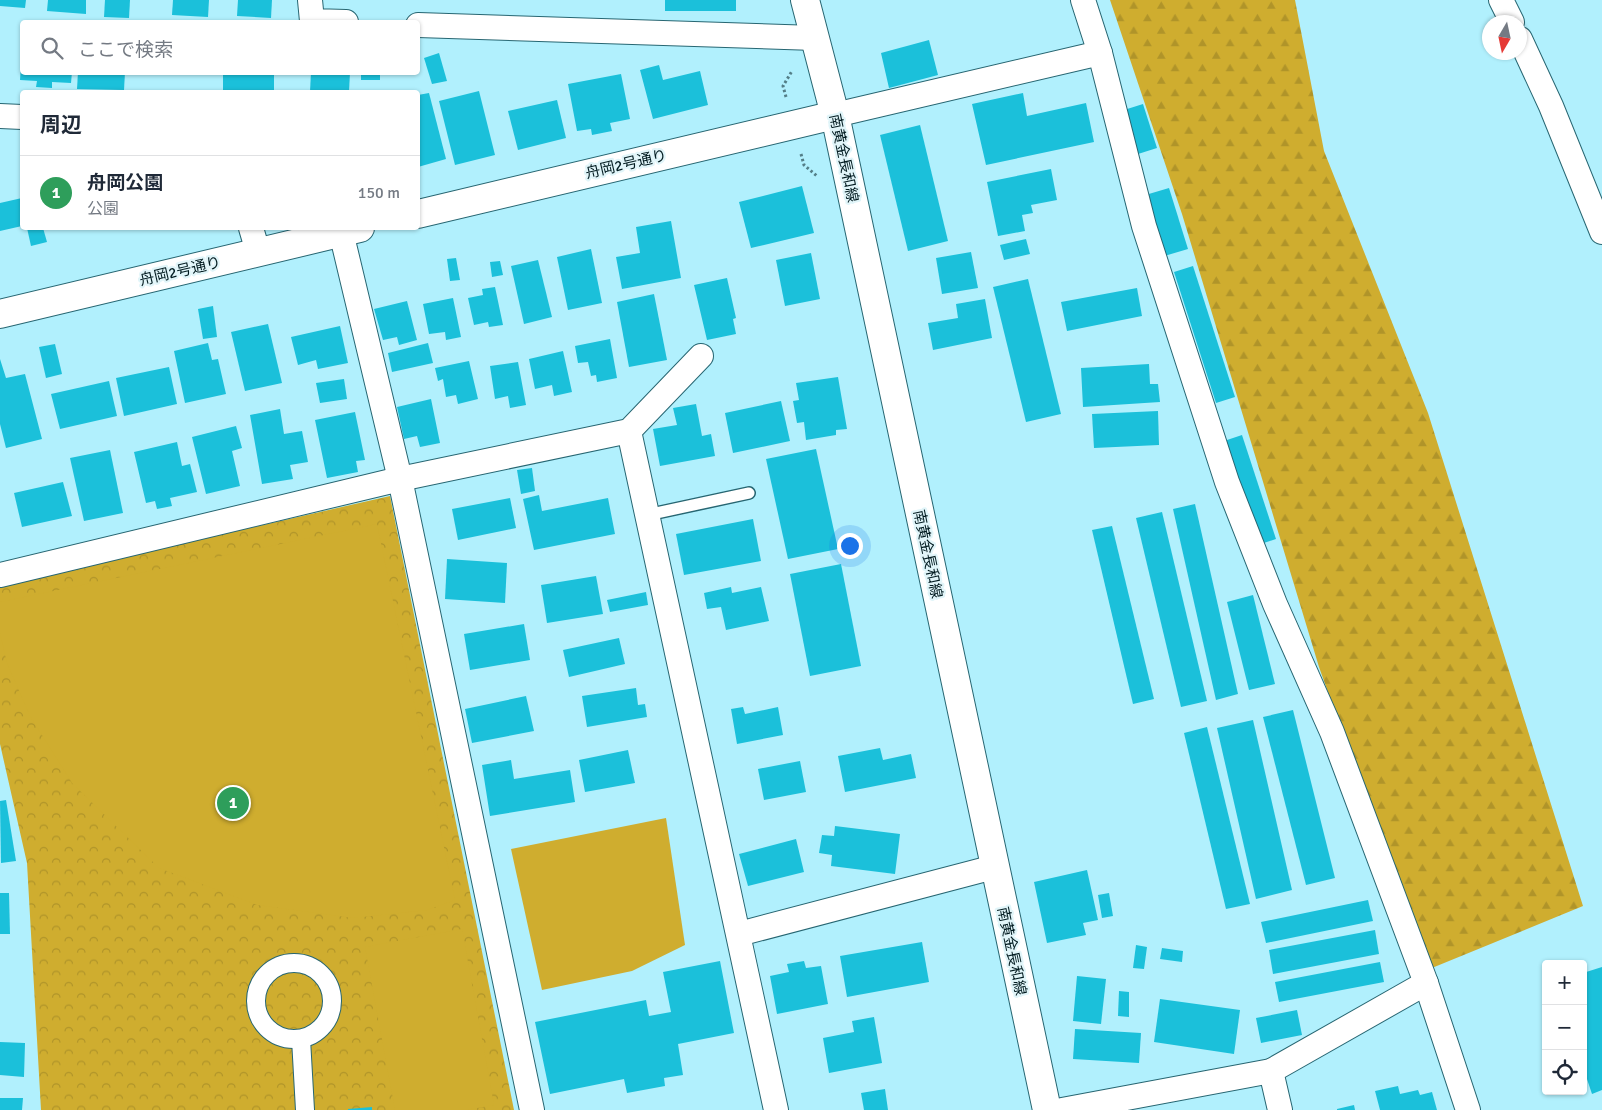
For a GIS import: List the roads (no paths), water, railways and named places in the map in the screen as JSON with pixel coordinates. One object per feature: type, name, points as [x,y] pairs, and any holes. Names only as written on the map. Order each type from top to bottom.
[{"type":"main road","name":"南黄金長和線","points":[[805,0],[836,115],[1046,1110]]},
{"type":"main road","name":"舟岡2号通り","points":[[420,214],[836,115]]},
{"type":"main road","name":"舟岡2号通り","points":[[0,314],[254,240],[351,230]]},
{"type":"street","points":[[310,0],[312,20]]},
{"type":"street","points":[[1083,0],[1100,53],[1144,226],[1228,482],[1275,604],[1332,732],[1426,983],[1468,1110]]},
{"type":"street","points":[[1501,0],[1508,15]]},
{"type":"street","points":[[420,25],[815,38]]},
{"type":"street","points":[[836,115],[1100,53]]},
{"type":"street","points":[[1527,54],[1551,106],[1602,232]]},
{"type":"street","points":[[0,116],[20,117]]},
{"type":"street","points":[[351,230],[400,479],[532,1110]]},
{"type":"street","points":[[0,575],[400,479],[629,432],[701,356]]},
{"type":"street","points":[[629,432],[776,1110]]},
{"type":"street","points":[[739,934],[994,867]]},
{"type":"street","points":[[288,963],[308,965],[324,976],[332,994],[330,1014],[319,1030],[301,1039],[281,1037],[265,1026],[256,1007],[258,988],[270,971],[288,963]]},
{"type":"street","points":[[1062,1110],[1271,1071],[1426,983]]},
{"type":"street","points":[[301,1039],[305,1110]]},
{"type":"street","points":[[1271,1071],[1280,1110]]},
{"type":"lane","points":[[647,515],[749,494]]},
{"type":"place","name":"舟岡公園","points":[[233,803]]}]
